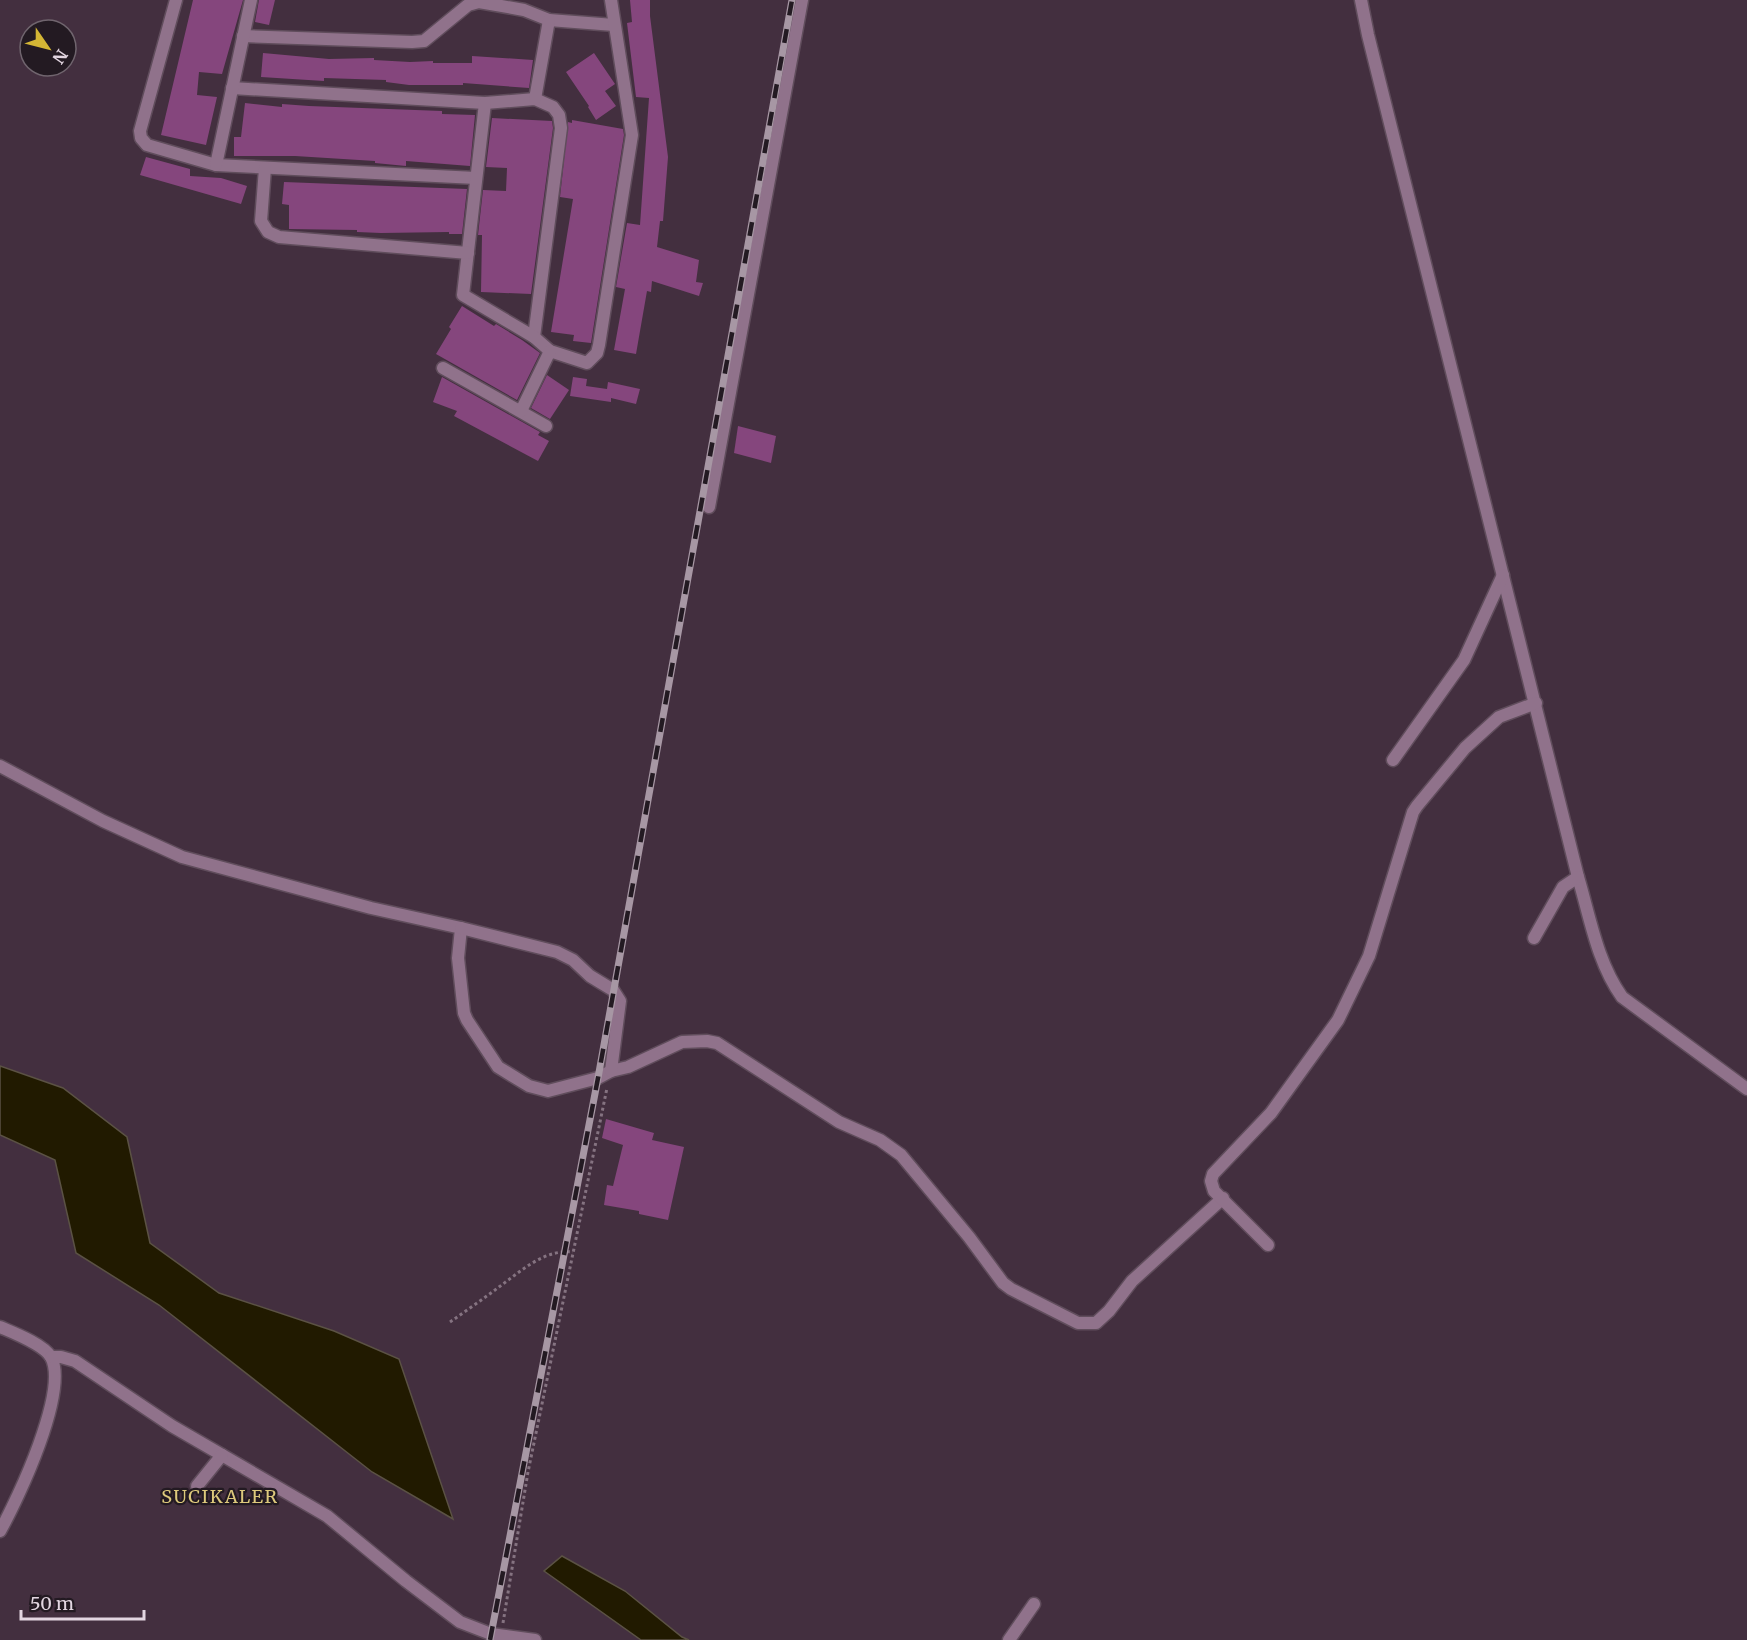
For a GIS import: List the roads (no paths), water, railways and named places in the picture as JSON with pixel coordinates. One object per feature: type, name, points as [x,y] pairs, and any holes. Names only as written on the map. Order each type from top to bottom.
[{"type":"street","points":[[176,0],[140,131],[141,138],[147,145],[216,165],[476,178]]},
{"type":"street","points":[[216,165],[251,0]]},
{"type":"street","points":[[485,103],[463,295],[534,337],[550,351],[587,363],[597,353],[599,345],[632,135],[611,0]]},
{"type":"street","points":[[709,507],[802,0]]},
{"type":"street","points":[[1361,0],[1578,877],[1605,967],[1611,982],[1622,997],[1747,1089]]},
{"type":"street","points":[[243,36],[412,42],[424,40],[468,5],[479,2],[497,2],[549,20],[614,25]]},
{"type":"street","points":[[535,99],[549,20]]},
{"type":"street","points":[[232,88],[485,103],[535,99],[553,107],[559,115],[561,128],[534,337]]},
{"type":"street","points":[[265,168],[261,221],[268,232],[279,237],[468,253]]},
{"type":"street","points":[[521,411],[550,351]]},
{"type":"street","points":[[443,368],[546,426]]},
{"type":"street","points":[[1393,760],[1464,660],[1503,575]]},
{"type":"street","points":[[1268,1245],[1211,1187],[1213,1174],[1270,1113],[1338,1020],[1369,956],[1417,806],[1465,748],[1499,717],[1536,703]]},
{"type":"street","points":[[0,766],[103,821],[182,857],[371,908],[557,952],[573,960],[591,976],[614,990],[620,1001],[611,1071]]},
{"type":"street","points":[[1534,938],[1563,887],[1578,877]]},
{"type":"street","points":[[461,928],[458,958],[464,1013],[498,1067],[530,1086],[548,1091],[598,1078],[682,1042],[717,1043],[838,1122],[880,1140],[901,1155],[969,1237],[1003,1283],[1077,1323],[1096,1323],[1109,1311],[1132,1281],[1223,1198]]},
{"type":"street","points":[[0,1327],[34,1343],[51,1357],[75,1361],[172,1426],[327,1516],[460,1622],[491,1634],[536,1640]]},
{"type":"street","points":[[0,1531],[42,1437],[52,1399],[54,1373],[51,1357]]},
{"type":"street","points":[[197,1486],[222,1455]]},
{"type":"street","points":[[1009,1640],[1034,1604]]},
{"type":"railway","points":[[490,1640],[598,1078],[792,0]]},
{"type":"district","name":"SUCIKALER","points":[[220,1496]]}]
